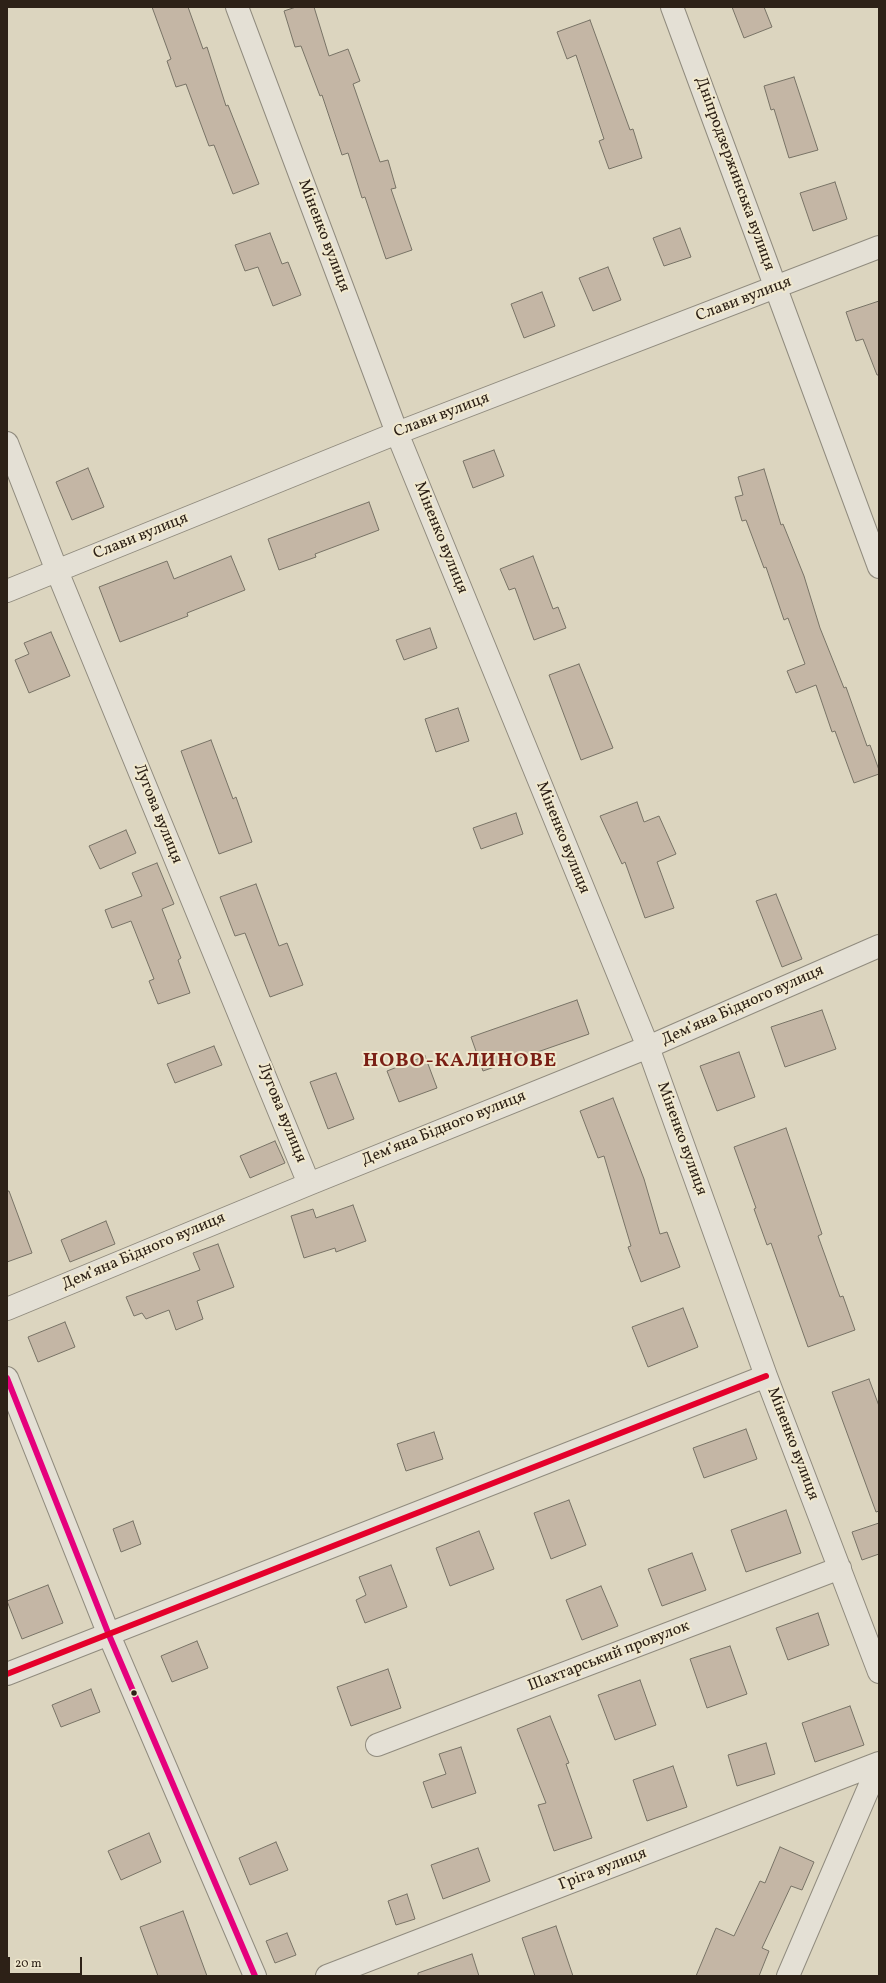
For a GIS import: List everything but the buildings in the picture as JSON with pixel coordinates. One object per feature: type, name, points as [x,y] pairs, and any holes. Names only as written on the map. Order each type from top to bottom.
[{"type":"street","name":"Міненко вулиця","points":[[238,7],[397,433],[648,1047],[766,1376],[879,1672]]},
{"type":"street","name":"Дніпродзержинська вулиця","points":[[672,7],[879,567]]},
{"type":"street","name":"Слави вулиця","points":[[7,591],[397,433],[879,247]]},
{"type":"street","name":"Лугова вулиця","points":[[7,443],[57,571],[309,1184]]},
{"type":"street","name":"Дем’яна Бідного вулиця","points":[[7,1309],[309,1184],[648,1047],[879,946]]},
{"type":"street","points":[[7,1674],[766,1376]]},
{"type":"street","points":[[7,1378],[109,1635],[255,1976]]},
{"type":"street","name":"Шахтарський провулок","points":[[377,1745],[840,1568]]},
{"type":"street","points":[[788,1976],[879,1763]]},
{"type":"street","name":"Гріга вулиця","points":[[327,1976],[879,1763]]},
{"type":"transit line","points":[[7,1674],[766,1376]]},
{"type":"transit line","points":[[7,1378],[109,1635],[255,1976]]},
{"type":"district","name":"НОВО-КАЛИНОВЕ","points":[[460,1062]]}]
